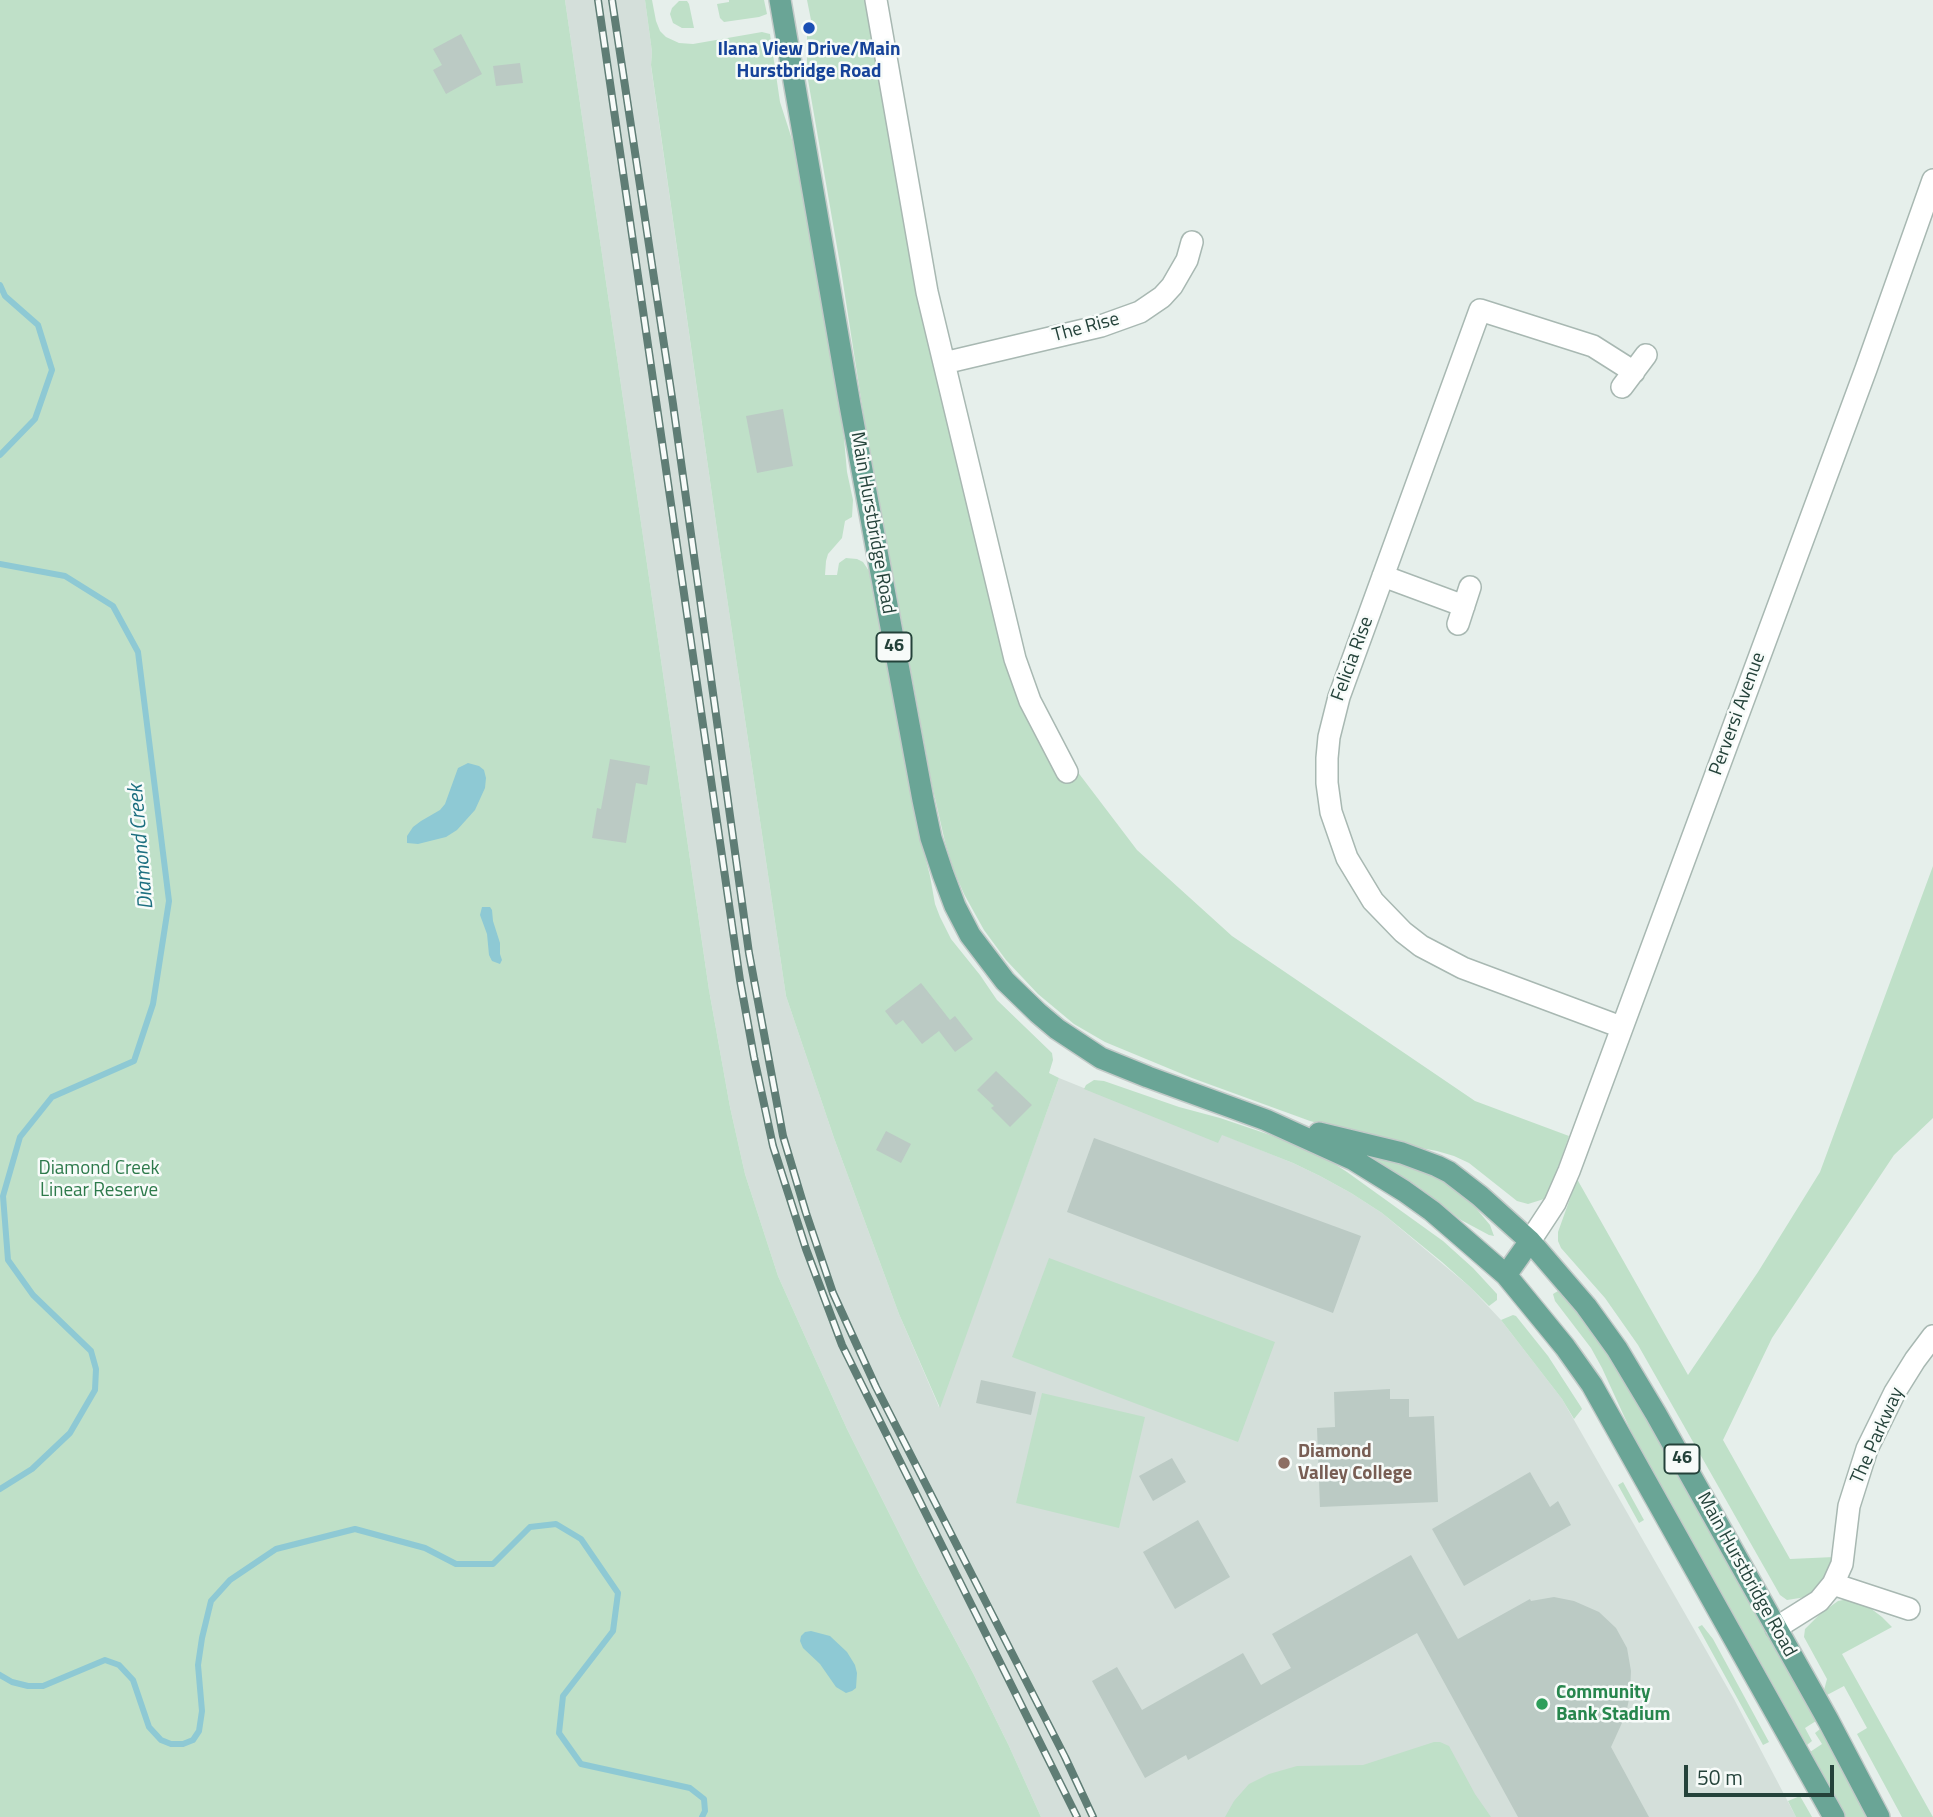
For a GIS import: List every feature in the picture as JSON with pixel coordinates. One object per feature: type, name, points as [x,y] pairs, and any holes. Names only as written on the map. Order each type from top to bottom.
[{"type":"main road","name":"Main Hurstbridge Road","points":[[780,0],[852,418],[923,800],[931,838],[955,906],[970,935],[1005,981],[1038,1013],[1101,1058],[1266,1120],[1354,1160],[1432,1211],[1506,1275],[1565,1347],[1592,1385],[1834,1817]]},
{"type":"main road","name":"Main Hurstbridge Road","points":[[1266,1120],[1402,1153],[1437,1166],[1480,1196],[1530,1241],[1586,1306],[1628,1366],[1879,1817]]},
{"type":"main road","points":[[1506,1275],[1530,1241]]},
{"type":"street","points":[[876,0],[922,267],[1020,680],[1067,772]]},
{"type":"street","name":"Perversi Avenue","points":[[1530,1241],[1555,1203],[1565,1181],[1866,369],[1933,180]]},
{"type":"street","name":"The Rise","points":[[944,363],[1101,326],[1140,312],[1153,305],[1172,286],[1187,260],[1192,242]]},
{"type":"street","name":"Felicia Rise","points":[[1621,1027],[1463,968],[1421,946],[1403,932],[1373,901],[1347,858],[1331,812],[1327,783],[1329,737],[1339,696],[1480,310],[1593,346],[1634,371]]},
{"type":"street","points":[[1383,576],[1464,605]]},
{"type":"street","name":"The Parkway","points":[[1776,1628],[1819,1601],[1833,1584],[1842,1564],[1849,1506],[1867,1449],[1895,1392],[1933,1336]]},
{"type":"street","points":[[1833,1584],[1909,1609]]},
{"type":"shaded area","name":"Diamond Valley College","points":[[565,0],[645,0],[652,52],[651,66],[786,996],[834,1138],[899,1314],[939,1407],[1059,1078],[1218,1142],[1221,1134],[1293,1163],[1351,1193],[1382,1213],[1470,1287],[1501,1320],[1562,1399],[1734,1699],[1796,1817],[1041,1817],[973,1673],[847,1429],[778,1276],[745,1174],[709,990]]},
{"type":"green space","name":"Diamond Creek Linear Reserve","points":[[0,0],[565,0],[709,990],[745,1174],[778,1276],[847,1429],[973,1673],[1041,1817],[0,1817]]},
{"type":"green space","points":[[645,0],[652,0],[660,31],[679,43],[693,44],[762,32],[770,34],[780,102],[797,155],[841,405],[847,472],[853,500],[852,517],[845,521],[842,538],[828,554],[825,575],[837,575],[839,563],[846,558],[863,562],[869,571],[935,904],[951,939],[997,1000],[1052,1053],[1049,1073],[1059,1078],[940,1408],[899,1314],[834,1138],[786,996],[651,65],[652,52]]},
{"type":"green space","points":[[729,0],[764,0],[767,14],[724,22],[720,18],[717,4]]},
{"type":"green space","points":[[807,0],[868,0],[1010,672],[1077,771],[1137,850],[1232,936],[1475,1101],[1569,1136],[1550,1190],[1544,1199],[1528,1204],[1517,1201],[1469,1163],[1454,1156],[1310,1121],[1192,1078],[1105,1042],[1074,1024],[1038,994],[1006,960],[984,930],[954,871],[932,785],[864,418],[807,74],[807,31],[813,30]]},
{"type":"green space","points":[[679,1],[687,1],[689,4],[694,28],[682,28],[673,23],[670,14]]},
{"type":"green space","points":[[1933,866],[1933,1118],[1894,1155],[1772,1338],[1723,1440],[1790,1559],[1834,1557],[1823,1581],[1816,1589],[1806,1597],[1787,1600],[1780,1595],[1638,1345],[1605,1298],[1561,1248],[1558,1232],[1577,1179],[1688,1375],[1758,1272],[1820,1172]]},
{"type":"green space","points":[[1094,1080],[1220,1118],[1321,1155],[1443,1241],[1497,1294],[1497,1300],[1489,1306],[1442,1262],[1382,1213],[1320,1176],[1222,1135],[1218,1143],[1084,1089]]},
{"type":"green space","points":[[1359,1152],[1394,1160],[1439,1178],[1475,1207],[1490,1225],[1494,1236],[1461,1220],[1419,1187]]},
{"type":"green space","points":[[1049,1258],[1275,1342],[1238,1442],[1012,1357]]},
{"type":"green space","points":[[1558,1291],[1566,1297],[1608,1354],[1638,1403],[1816,1721],[1805,1728],[1812,1741],[1807,1745],[1635,1440],[1591,1348],[1555,1301],[1553,1294]]},
{"type":"green space","points":[[1513,1315],[1548,1356],[1581,1407],[1574,1419],[1562,1399],[1501,1320]]},
{"type":"green space","points":[[1042,1393],[1145,1417],[1119,1528],[1016,1503]]},
{"type":"green space","points":[[1623,1482],[1644,1520],[1639,1523],[1618,1485]]},
{"type":"green space","points":[[1848,1599],[1865,1604],[1892,1627],[1842,1654],[1933,1817],[1902,1817],[1857,1734],[1867,1728],[1844,1686],[1827,1695],[1824,1690],[1827,1679],[1804,1637],[1805,1629],[1838,1601]]},
{"type":"green space","points":[[1702,1625],[1713,1639],[1769,1742],[1763,1745],[1698,1627]]},
{"type":"green space","points":[[1820,1729],[1868,1817],[1846,1817],[1810,1752],[1822,1744],[1815,1733]]},
{"type":"green space","points":[[1434,1742],[1449,1746],[1491,1817],[1225,1817],[1234,1801],[1249,1784],[1269,1774],[1297,1766],[1363,1765]]},
{"type":"green space","points":[[1800,1796],[1812,1817],[1796,1817],[1788,1801]]},
{"type":"water","points":[[468,763],[484,770],[486,778],[485,788],[475,810],[457,830],[446,837],[418,844],[407,843],[407,836],[413,827],[445,804],[458,768]]},
{"type":"water","points":[[482,907],[490,907],[492,910],[500,943],[500,964],[492,961],[489,955],[487,934],[480,915]]},
{"type":"water","points":[[811,1631],[830,1636],[847,1652],[857,1673],[856,1688],[852,1691],[846,1693],[836,1687],[820,1664],[803,1648],[801,1636]]},
{"type":"building","points":[[461,34],[482,74],[446,94],[433,70],[442,65],[433,49]]},
{"type":"building","points":[[520,63],[523,83],[496,86],[493,66]]},
{"type":"building","points":[[783,409],[793,466],[757,473],[746,416]]},
{"type":"building","points":[[610,759],[650,766],[647,785],[636,783],[626,843],[592,838],[597,808],[601,809]]},
{"type":"building","points":[[921,983],[950,1020],[955,1016],[973,1039],[955,1052],[939,1031],[922,1044],[903,1020],[896,1025],[885,1011]]},
{"type":"building","points":[[996,1071],[1032,1105],[1010,1127],[977,1090]]},
{"type":"building","points":[[886,1131],[911,1144],[901,1163],[876,1150]]},
{"type":"building","points":[[1094,1138],[1361,1236],[1333,1313],[1067,1212]]},
{"type":"building","points":[[981,1380],[1036,1392],[1031,1415],[976,1403]]},
{"type":"building","points":[[1390,1389],[1390,1399],[1409,1399],[1409,1417],[1434,1416],[1438,1502],[1320,1507],[1317,1428],[1335,1427],[1334,1392]]},
{"type":"building","points":[[1172,1458],[1186,1482],[1153,1501],[1139,1476]]},
{"type":"building","points":[[1530,1472],[1550,1507],[1558,1501],[1571,1525],[1464,1586],[1432,1529]]},
{"type":"building","points":[[1198,1520],[1230,1577],[1175,1609],[1143,1552]]},
{"type":"building","points":[[1411,1555],[1458,1639],[1530,1599],[1554,1597],[1574,1601],[1599,1612],[1616,1628],[1627,1648],[1631,1671],[1626,1714],[1611,1747],[1649,1817],[1518,1817],[1417,1633],[1188,1760],[1186,1755],[1145,1778],[1092,1681],[1117,1667],[1142,1710],[1243,1653],[1261,1685],[1291,1668],[1272,1634]]},
{"type":"waterway","name":"Diamond Creek","points":[[0,285],[5,296],[38,325],[52,370],[35,419],[0,455]]},
{"type":"waterway","name":"Diamond Creek","points":[[0,564],[65,576],[113,606],[138,652],[169,901],[153,1004],[134,1061],[52,1097],[20,1137],[3,1196],[8,1260],[33,1295],[91,1351],[96,1369],[95,1390],[70,1433],[32,1469],[0,1489]]},
{"type":"waterway","name":"Diamond Creek","points":[[0,1675],[12,1682],[43,1686],[105,1660],[119,1665],[133,1680],[149,1727],[161,1740],[171,1744],[183,1744],[193,1740],[199,1731],[202,1711],[198,1665],[211,1601],[230,1580],[276,1549],[355,1529],[425,1548],[456,1564],[493,1564],[530,1527],[556,1524],[581,1539],[618,1593],[613,1631],[563,1696],[559,1733],[581,1764],[690,1788],[704,1799],[705,1811],[702,1817]]},
{"type":"railway","points":[[598,0],[740,980],[773,1146],[806,1249],[842,1345],[1077,1817]]},
{"type":"railway","points":[[612,0],[673,404],[749,953],[783,1136],[833,1293],[876,1387],[1093,1817]]},
{"type":"place","name":"Ilana View Drive/Main Hurstbridge Road","points":[[809,28]]},
{"type":"place","name":"Diamond Valley College","points":[[1284,1463]]},
{"type":"place","name":"Community Bank Stadium","points":[[1542,1704]]}]
